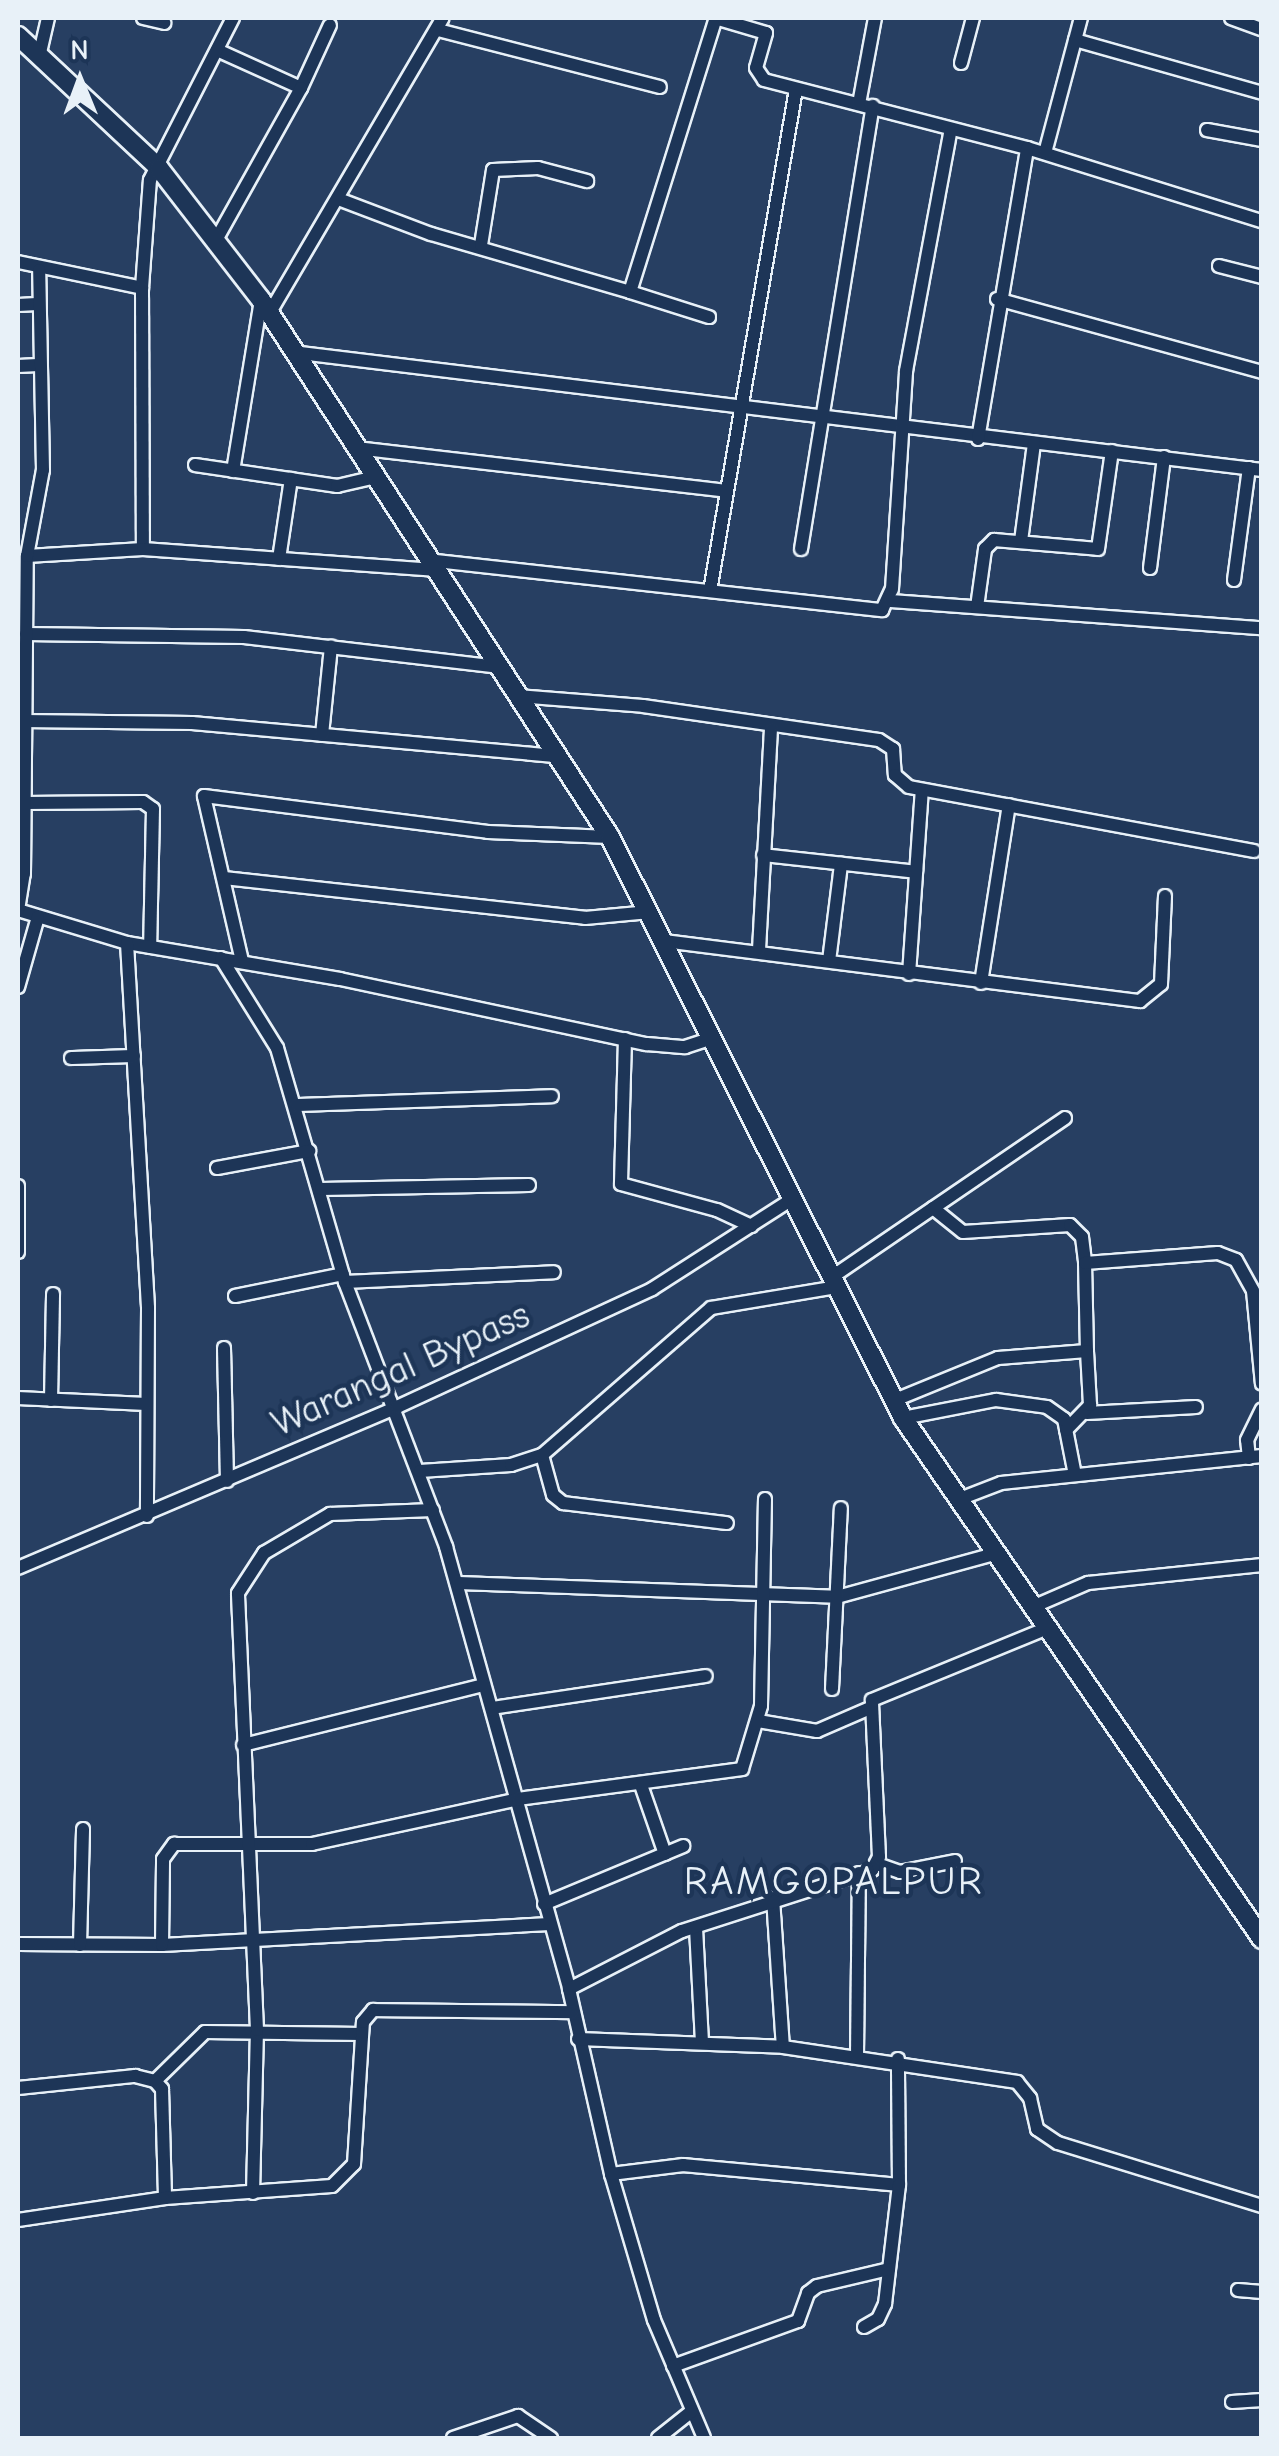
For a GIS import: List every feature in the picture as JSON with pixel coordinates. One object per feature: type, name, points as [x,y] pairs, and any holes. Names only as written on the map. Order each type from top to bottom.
[{"type":"main road","points":[[18,36],[159,168],[265,307],[289,351],[610,837],[899,1409],[957,1500],[1037,1606],[1262,1939]]},
{"type":"street","points":[[39,58],[48,18]]},
{"type":"street","points":[[143,18],[164,23]]},
{"type":"street","points":[[143,549],[144,206],[233,18]]},
{"type":"street","points":[[630,292],[716,18],[766,32]]},
{"type":"street","points":[[772,18],[758,75],[1045,153],[1262,221]]},
{"type":"street","points":[[801,548],[866,105],[875,18]]},
{"type":"street","points":[[961,63],[974,18]]},
{"type":"street","points":[[1045,153],[1081,18]]},
{"type":"street","points":[[1231,18],[1262,29]]},
{"type":"street","points":[[233,470],[265,307],[341,200],[440,24],[660,86]]},
{"type":"street","points":[[216,240],[302,88],[330,25]]},
{"type":"street","points":[[1074,40],[1262,93]]},
{"type":"street","points":[[217,50],[302,88]]},
{"type":"street","points":[[710,591],[796,88]]},
{"type":"street","points":[[890,601],[914,320],[951,128]]},
{"type":"street","points":[[1207,130],[1262,140]]},
{"type":"street","points":[[978,439],[997,299],[1027,148]]},
{"type":"street","points":[[482,245],[493,170],[538,168],[587,182]]},
{"type":"street","points":[[341,200],[710,317]]},
{"type":"street","points":[[18,262],[39,270],[142,288]]},
{"type":"street","points":[[1219,266],[1262,276]]},
{"type":"street","points":[[39,270],[42,492],[27,556],[21,678],[25,803],[18,910],[126,943],[242,962],[626,1039],[685,1046],[712,1038]]},
{"type":"street","points":[[997,299],[1262,372]]},
{"type":"street","points":[[18,304],[37,304]]},
{"type":"street","points":[[289,351],[741,411],[902,426],[978,439],[1255,469],[1234,580]]},
{"type":"street","points":[[18,366],[38,366]]},
{"type":"street","points":[[1021,541],[1034,443]]},
{"type":"street","points":[[353,448],[727,491]]},
{"type":"street","points":[[978,608],[988,543],[1021,541],[1098,549],[1112,452]]},
{"type":"street","points":[[1150,568],[1164,457]]},
{"type":"street","points":[[194,465],[337,486],[373,478]]},
{"type":"street","points":[[279,559],[291,479]]},
{"type":"street","points":[[27,556],[143,549],[430,565],[710,591],[872,612],[890,601],[1262,628]]},
{"type":"street","points":[[26,634],[244,637],[498,667]]},
{"type":"street","points":[[322,735],[332,646]]},
{"type":"street","points":[[516,696],[642,706],[772,729],[888,743],[900,782],[922,790],[1254,851]]},
{"type":"street","points":[[24,721],[192,723],[555,756]]},
{"type":"street","points":[[759,950],[772,729]]},
{"type":"street","points":[[909,974],[922,790]]},
{"type":"street","points":[[242,962],[204,796],[488,832],[610,837]]},
{"type":"street","points":[[25,803],[143,802],[153,809],[150,947]]},
{"type":"street","points":[[981,982],[1009,806]]},
{"type":"street","points":[[764,856],[916,872]]},
{"type":"street","points":[[829,961],[840,864]]},
{"type":"street","points":[[224,878],[585,918],[650,912]]},
{"type":"street","points":[[664,941],[759,950],[909,974],[1148,1000],[1161,984],[1164,896]]},
{"type":"street","points":[[18,987],[38,916]]},
{"type":"street","points":[[126,943],[148,1308],[147,1516]]},
{"type":"street","points":[[221,958],[260,1013],[298,1105],[344,1278],[398,1407],[458,1583],[568,1989],[611,2174],[672,2366],[704,2438]]},
{"type":"street","points":[[626,1039],[620,1184],[751,1226]]},
{"type":"street","points":[[72,1058],[134,1056]]},
{"type":"street","points":[[298,1105],[552,1096]]},
{"type":"street","points":[[420,1470],[511,1466],[542,1455],[711,1308],[834,1282],[933,1208],[1065,1118]]},
{"type":"street","points":[[217,1168],[310,1151]]},
{"type":"street","points":[[321,1189],[530,1185]]},
{"type":"street","points":[[18,1186],[18,1252]]},
{"type":"street","name":"Warangal Bypass","points":[[18,1568],[398,1407],[652,1288],[794,1198]]},
{"type":"street","points":[[933,1208],[963,1232],[1070,1225],[1082,1237],[1086,1414]]},
{"type":"street","points":[[1085,1263],[1218,1253],[1236,1260],[1258,1306],[1262,1384]]},
{"type":"street","points":[[235,1296],[344,1278],[554,1272]]},
{"type":"street","points":[[51,1400],[53,1294]]},
{"type":"street","points":[[224,1348],[227,1481]]},
{"type":"street","points":[[899,1409],[998,1358],[1087,1351]]},
{"type":"street","points":[[18,1398],[146,1404]]},
{"type":"street","points":[[899,1409],[996,1400],[1047,1407],[1064,1419],[1075,1475]]},
{"type":"street","points":[[1066,1430],[1086,1414],[1196,1407]]},
{"type":"street","points":[[957,1500],[986,1485],[1255,1457],[1247,1440],[1262,1409]]},
{"type":"street","points":[[542,1455],[553,1495],[563,1503],[727,1523]]},
{"type":"street","points":[[162,1946],[166,1848],[331,1841],[518,1798],[742,1769],[758,1721],[764,1498]]},
{"type":"street","points":[[832,1689],[841,1508]]},
{"type":"street","points":[[253,2193],[257,2030],[238,1593],[253,1562],[349,1509],[433,1510]]},
{"type":"street","points":[[458,1583],[763,1598],[837,1597],[994,1554]]},
{"type":"street","points":[[1037,1606],[1088,1583],[1262,1564]]},
{"type":"street","points":[[877,1864],[868,1710],[879,1692],[1050,1627]]},
{"type":"street","points":[[492,1708],[706,1676]]},
{"type":"street","points":[[243,1745],[484,1685]]},
{"type":"street","points":[[758,1721],[817,1731],[868,1710]]},
{"type":"street","points":[[640,1785],[665,1854]]},
{"type":"street","points":[[80,1946],[83,1829]]},
{"type":"street","points":[[544,1904],[683,1846]]},
{"type":"street","points":[[568,1989],[696,1928],[773,1898],[860,1873],[877,1864],[900,1872],[955,1861]]},
{"type":"street","points":[[857,2054],[860,1873]]},
{"type":"street","points":[[773,1898],[783,2046]]},
{"type":"street","points":[[18,1944],[162,1946],[549,1924]]},
{"type":"street","points":[[696,1928],[702,2041]]},
{"type":"street","points":[[18,2220],[165,2198],[319,2189],[348,2176],[358,2138],[366,2016],[388,2007],[573,2012]]},
{"type":"street","points":[[155,2080],[193,2038],[227,2028],[362,2034]]},
{"type":"street","points":[[578,2039],[783,2046],[898,2059],[1017,2082],[1030,2098],[1037,2129],[1058,2143],[1262,2206]]},
{"type":"street","points":[[864,2326],[882,2314],[888,2270],[898,2184],[898,2059]]},
{"type":"street","points":[[18,2088],[135,2076],[155,2080],[162,2089],[165,2198]]},
{"type":"street","points":[[611,2174],[683,2165],[898,2184]]},
{"type":"street","points":[[672,2366],[798,2321],[808,2292],[817,2286],[888,2270]]},
{"type":"street","points":[[1238,2290],[1262,2292]]},
{"type":"street","points":[[1232,2402],[1262,2400]]},
{"type":"street","points":[[658,2438],[692,2411]]},
{"type":"street","points":[[453,2438],[518,2416],[551,2438]]},
{"type":"district","name":"RAMGOPALPUR","points":[[834,1881]]}]
